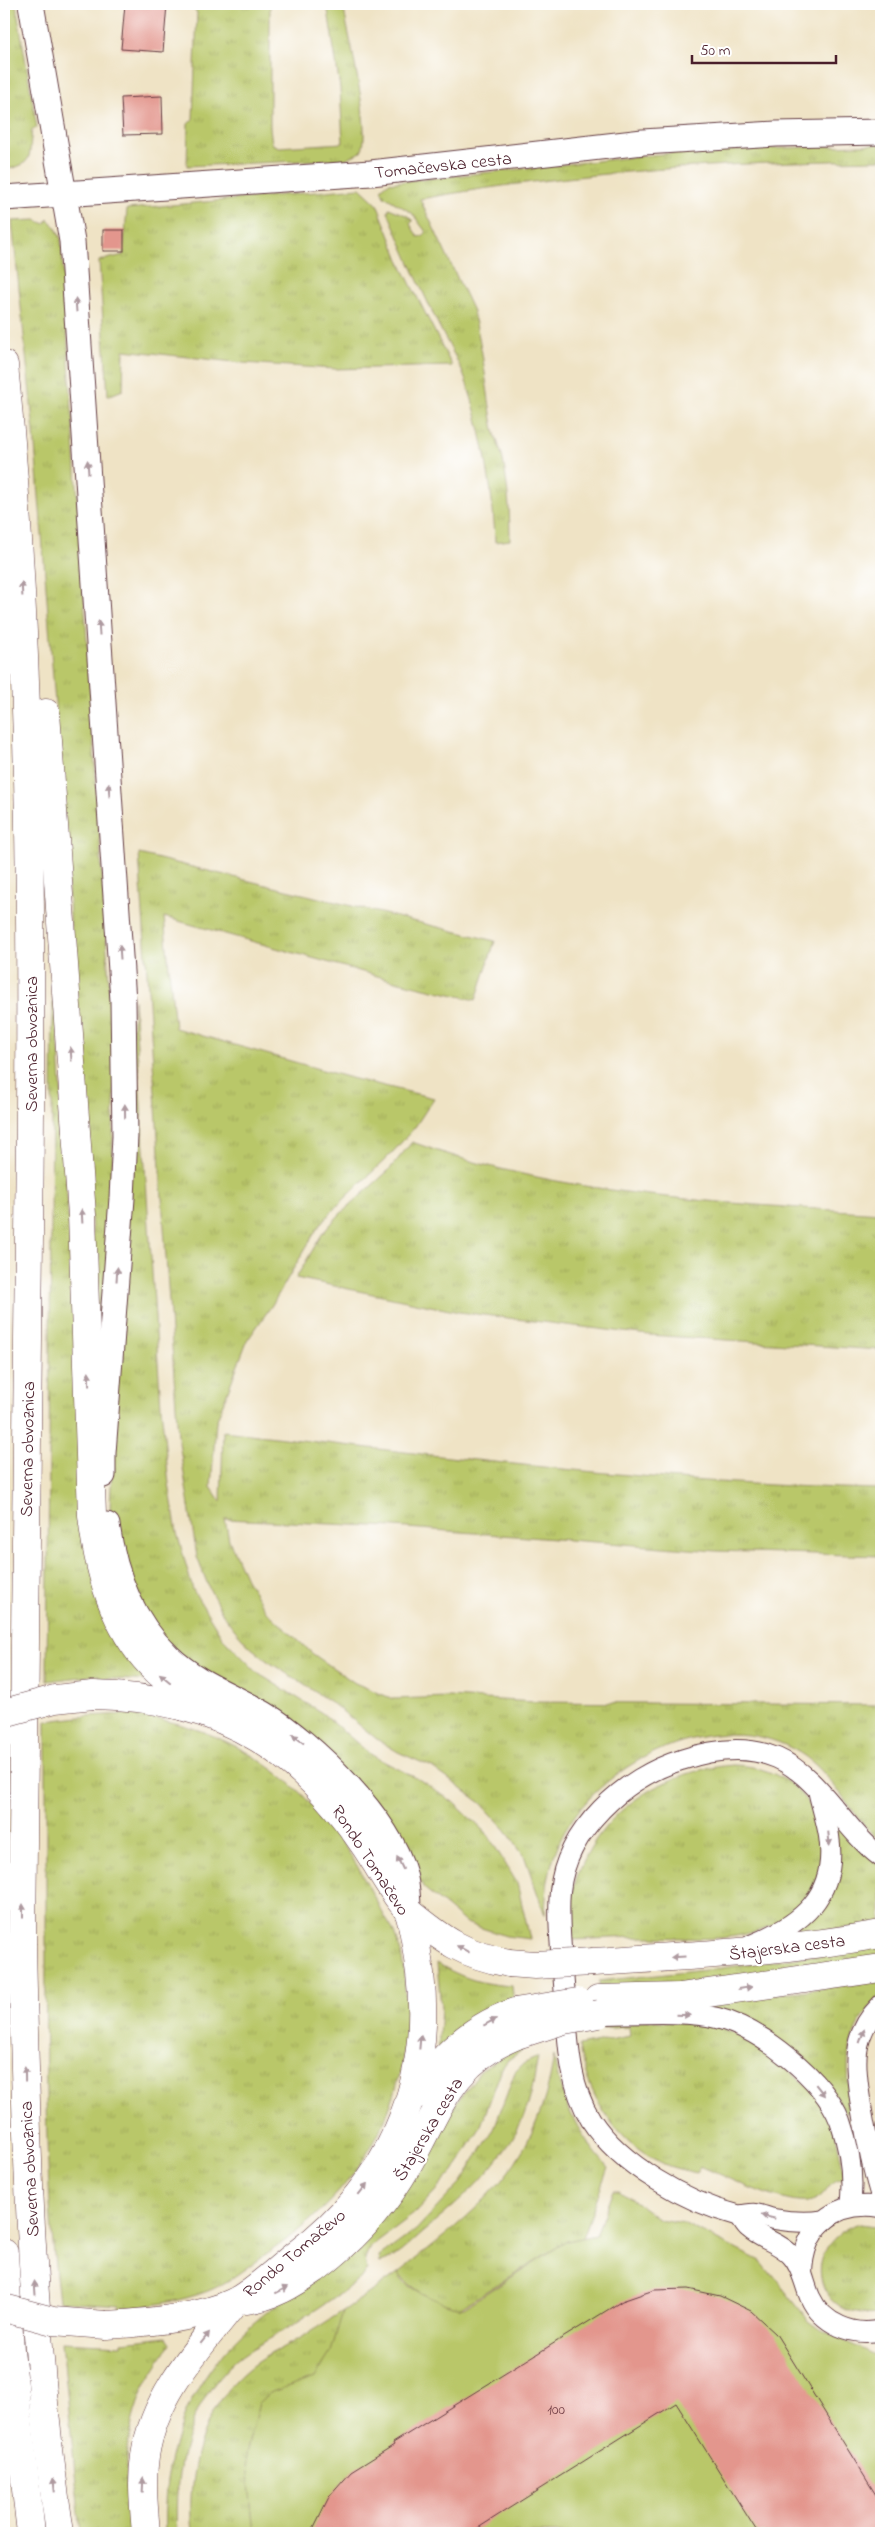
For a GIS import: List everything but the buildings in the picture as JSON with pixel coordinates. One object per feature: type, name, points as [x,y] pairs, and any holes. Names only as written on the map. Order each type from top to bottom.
[{"type":"main road","name":"Severna obvoznica","points":[[4,365],[15,485],[30,774],[31,967],[22,1934],[25,2099],[40,2353],[60,2533]]},
{"type":"main road","points":[[24,638],[44,689],[82,1215],[92,1515],[95,1547],[111,1602],[137,1648],[156,1670],[218,1718]]},
{"type":"main road","name":"Rondo Tomačevo","points":[[4,1713],[55,1700],[93,1695],[153,1699],[218,1718],[264,1741],[307,1775],[356,1832],[408,1911],[418,1954],[422,1995],[417,2074],[408,2107],[386,2155],[372,2178],[341,2216],[314,2241],[235,2302],[172,2319],[106,2325],[54,2321],[4,2308]]},
{"type":"main road","name":"Štajerska cesta","points":[[408,1911],[432,1931],[473,1955],[509,1963],[535,1965],[727,1954],[816,1946],[881,1934]]},
{"type":"main road","name":"Štajerska cesta","points":[[408,2107],[437,2066],[456,2046],[484,2024],[516,2024],[598,2007],[881,1968]]},
{"type":"main road","name":"Štajerska cesta","points":[[235,2302],[272,2295],[306,2275],[339,2251],[390,2194],[440,2103],[465,2068],[516,2024]]},
{"type":"main road","name":"Severna obvoznica","points":[[4,2252],[10,2350],[31,2533]]},
{"type":"main road","points":[[146,2533],[143,2493],[145,2456],[154,2423],[177,2376],[235,2302]]},
{"type":"street","points":[[31,4],[72,241],[123,1001],[125,1136],[102,1453],[104,1504],[111,1552],[130,1606],[141,1626],[167,1656],[200,1682],[249,1706],[278,1723],[310,1747],[342,1779],[371,1814],[393,1849],[404,1872],[408,1911]]},
{"type":"street","name":"Tomačevska cesta","points":[[4,198],[371,174],[643,142],[776,134],[881,132]]},
{"type":"street","points":[[825,2220],[808,2223],[774,2219],[755,2214],[740,2216],[670,2188],[643,2172],[602,2134],[585,2109],[574,2080],[569,2050],[560,1924],[560,1888],[566,1865],[575,1847],[609,1801],[640,1778],[678,1761],[730,1750],[764,1753],[788,1764],[818,1792],[856,1835],[881,1857]]},
{"type":"street","points":[[727,1954],[789,1927],[816,1902],[825,1882],[830,1859],[829,1835],[818,1792]]},
{"type":"street","points":[[881,2005],[864,2029],[856,2053],[863,2108],[881,2196]]},
{"type":"street","points":[[598,2007],[717,2018],[747,2030],[771,2044],[800,2066],[822,2093],[839,2120],[853,2176],[850,2207]]},
{"type":"street","points":[[802,2274],[806,2246],[812,2232],[825,2220],[850,2207],[867,2205],[881,2207]]},
{"type":"street","points":[[740,2216],[749,2228],[784,2246],[795,2258],[810,2299],[832,2323],[847,2330],[874,2332],[881,2330]]},
{"type":"green space","points":[[4,4],[16,4],[37,128],[32,130],[30,152],[26,162],[14,168],[4,170]]},
{"type":"green space","points":[[192,4],[270,4],[270,127],[272,144],[279,147],[343,143],[340,88],[327,4],[343,4],[362,104],[364,141],[361,152],[345,159],[187,166],[188,124],[193,119],[197,12],[192,9]]},
{"type":"green space","points":[[881,144],[881,160],[765,163],[650,170],[534,182],[420,199],[472,309],[479,339],[491,415],[503,460],[510,520],[510,540],[495,542],[489,478],[480,431],[469,389],[459,364],[436,320],[405,252],[388,212],[389,208],[408,216],[413,221],[410,224],[418,237],[423,236],[426,232],[412,213],[384,196],[381,189],[388,183],[672,153]]},
{"type":"green space","points":[[360,188],[377,204],[402,267],[452,366],[335,369],[243,363],[124,350],[123,390],[108,396],[99,261],[123,255],[127,209]]},
{"type":"green space","points":[[48,219],[56,228],[61,239],[115,1075],[109,1266],[99,1331],[57,729],[34,432],[12,221],[36,220],[45,224]]},
{"type":"green space","points":[[139,854],[495,941],[476,1000],[399,982],[164,917],[175,1028],[347,1077],[434,1098],[415,1127],[392,1153],[331,1212],[317,1229],[272,1305],[247,1341],[216,1422],[211,1487],[221,1502],[223,1431],[552,1468],[716,1482],[881,1489],[881,1556],[716,1551],[394,1527],[225,1519],[229,1540],[246,1579],[266,1611],[313,1654],[355,1683],[393,1699],[449,1697],[534,1702],[881,1705],[881,1842],[819,1768],[793,1749],[763,1738],[731,1734],[698,1738],[665,1748],[634,1763],[607,1782],[583,1805],[565,1831],[552,1862],[546,1893],[545,1915],[525,1858],[506,1830],[481,1803],[432,1767],[398,1752],[378,1740],[332,1703],[266,1660],[249,1646],[224,1616],[209,1588],[197,1557],[178,1436]]},
{"type":"green space","points":[[56,993],[84,1510],[148,1681],[100,1678],[99,1675],[47,1681],[53,995]]},
{"type":"green space","points":[[134,1000],[161,1407],[169,1484],[177,1533],[193,1590],[222,1637],[259,1674],[322,1713],[371,1755],[420,1780],[453,1802],[488,1835],[517,1883],[530,1939],[506,1936],[466,1923],[424,1888],[376,1811],[168,1647],[141,1609],[122,1561],[110,1507]]},
{"type":"green space","points":[[412,1142],[526,1175],[585,1186],[703,1201],[881,1213],[881,1350],[649,1335],[459,1312],[296,1278],[322,1234],[339,1215],[388,1171]]},
{"type":"green space","points":[[127,1714],[164,1720],[198,1730],[230,1744],[260,1760],[287,1781],[312,1805],[335,1833],[356,1864],[395,1933],[402,1960],[406,2008],[404,2048],[397,2086],[384,2121],[367,2153],[346,2183],[321,2210],[292,2236],[215,2288],[175,2301],[119,2309],[120,2305],[59,2301],[48,2177],[47,2135],[46,1721]]},
{"type":"green space","points":[[733,1765],[768,1771],[783,1779],[806,1800],[814,1814],[819,1831],[820,1863],[813,1887],[799,1908],[785,1920],[742,1935],[711,1938],[638,1937],[571,1940],[571,1907],[574,1887],[584,1861],[597,1838],[614,1818],[634,1801],[656,1787],[680,1776],[706,1769]]},
{"type":"green space","points":[[838,1826],[881,1867],[881,1924],[793,1934]]},
{"type":"green space","points":[[881,1945],[881,1957],[600,1995],[599,1981],[715,1969]]},
{"type":"green space","points":[[437,1963],[473,1980],[512,1986],[514,2003],[438,2052],[441,2008]]},
{"type":"green space","points":[[881,1981],[881,1995],[860,2022],[850,2049],[848,2078],[853,2111],[844,2113],[835,2095],[705,2008],[704,2003]]},
{"type":"green space","points":[[648,2020],[718,2026],[755,2042],[814,2092],[835,2131],[845,2178],[834,2181],[822,2195],[812,2201],[788,2200],[756,2190],[700,2166],[697,2173],[669,2166],[644,2153],[629,2142],[605,2114],[596,2098],[583,2064],[579,2046],[630,2036],[629,2027],[601,2029],[600,2024]]},
{"type":"green space","points":[[519,2047],[521,2051],[508,2060],[502,2068],[480,2128],[454,2171],[415,2213],[370,2247],[365,2258],[367,2270],[360,2280],[301,2320],[241,2356],[219,2377],[195,2417],[187,2439],[181,2462],[178,2486],[176,2509],[177,2533],[165,2533],[166,2495],[171,2459],[181,2425],[195,2394],[214,2365],[237,2338],[265,2314],[296,2292],[428,2140],[482,2069]]},
{"type":"green space","points":[[554,2056],[561,2088],[572,2116],[588,2143],[608,2167],[583,2238],[567,2241],[459,2308],[443,2304],[426,2296],[409,2285],[398,2273],[479,2205],[501,2181],[519,2156],[534,2127],[546,2094]]},
{"type":"green space","points":[[538,2057],[528,2105],[520,2125],[498,2160],[455,2205],[397,2255],[380,2263],[379,2257],[416,2230],[461,2182],[493,2131],[515,2072],[523,2064]]},
{"type":"green space","points":[[613,2190],[619,2190],[659,2219],[683,2223],[762,2262],[809,2321],[823,2331],[881,2358],[881,2533],[254,2533],[246,2454],[259,2402],[269,2393],[315,2377],[331,2352],[343,2311],[398,2273],[404,2282],[425,2295],[451,2306],[464,2307],[567,2241],[596,2235]]},
{"type":"green space","points":[[860,2224],[881,2227],[880,2314],[857,2313],[840,2306],[828,2294],[821,2279],[821,2263],[827,2247],[840,2234]]},
{"type":"green space","points":[[343,2311],[353,2326],[257,2533],[192,2533],[192,2488],[195,2466],[208,2422],[219,2402],[232,2385],[253,2365]]},
{"type":"green space","points":[[167,2337],[171,2343],[145,2386],[132,2422],[127,2458],[127,2495],[131,2533],[81,2533],[62,2342],[122,2345],[122,2342]]},
{"type":"green space","points":[[4,2491],[9,2533],[4,2533]]}]
